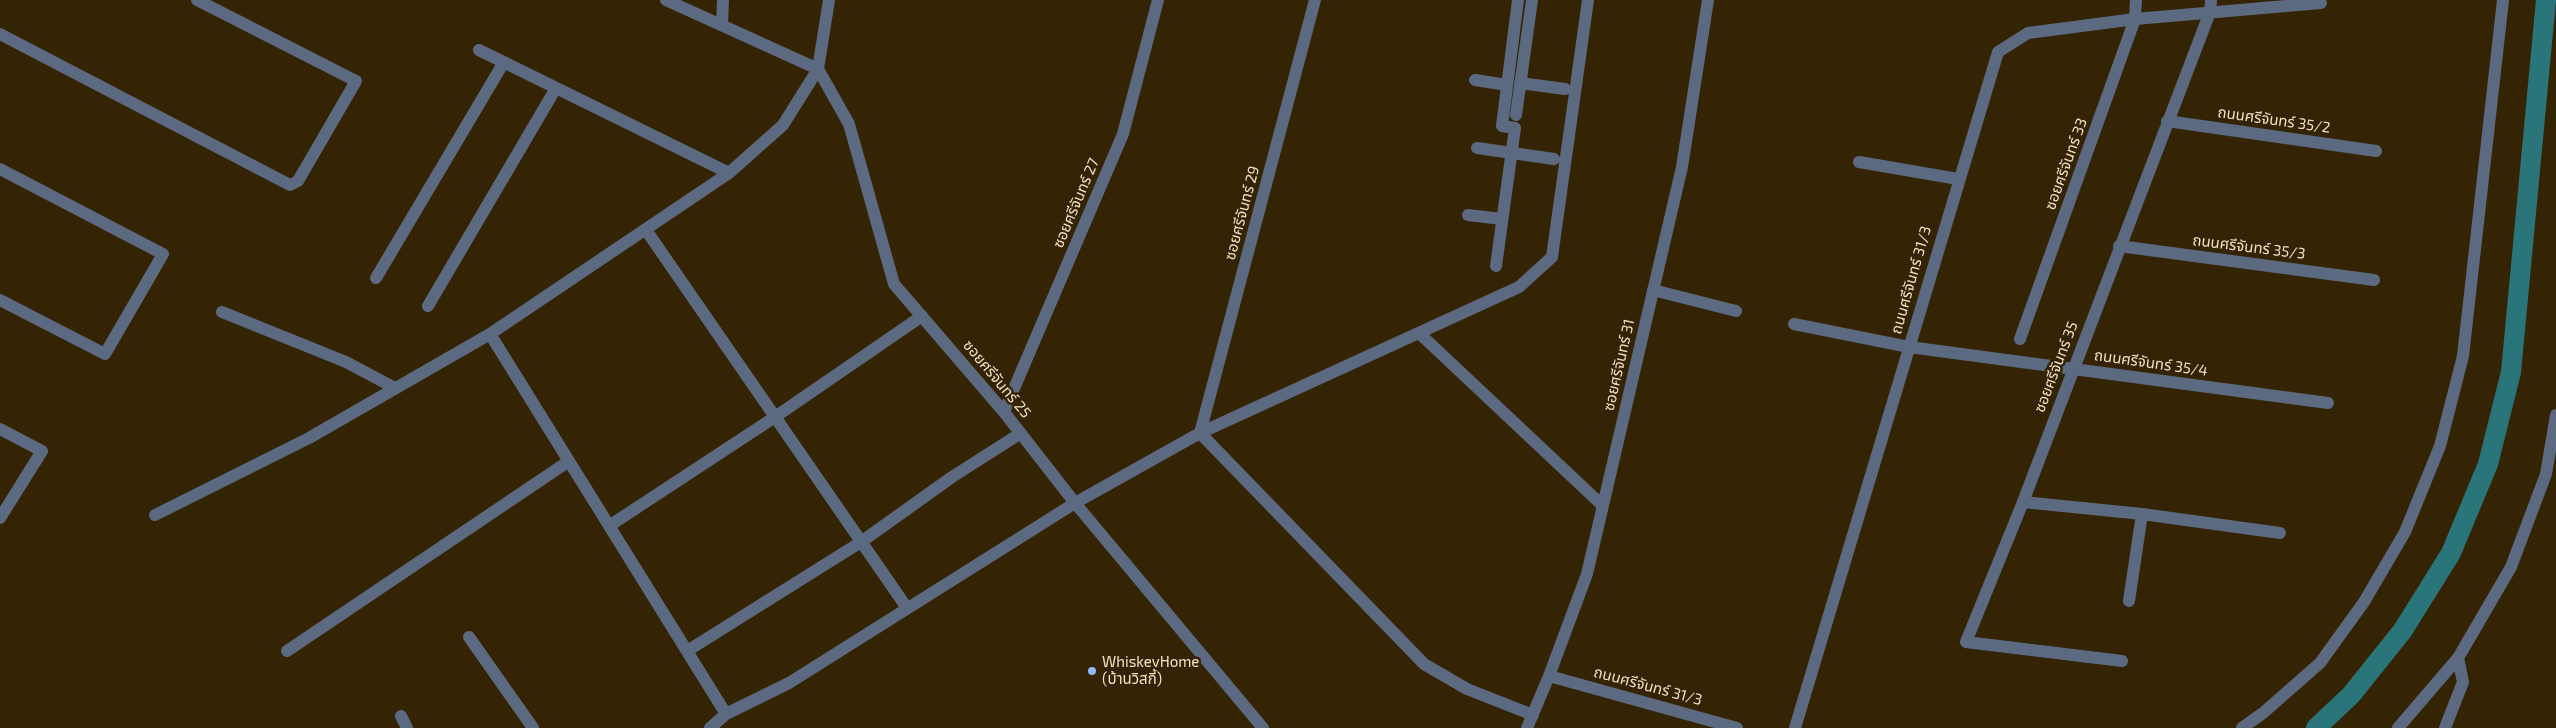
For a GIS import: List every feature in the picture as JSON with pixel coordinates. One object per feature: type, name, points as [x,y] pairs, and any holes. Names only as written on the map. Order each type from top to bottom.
[{"type":"street","points":[[0,34],[290,186],[298,182],[356,81],[197,0]]},
{"type":"street","points":[[666,0],[818,69]]},
{"type":"street","points":[[722,25],[724,0]]},
{"type":"street","points":[[155,514],[310,438],[490,334],[729,173],[783,125],[818,69],[829,0]]},
{"type":"street","name":"ซอยศรีจันทร์ 27","points":[[1004,412],[1123,134],[1158,0]]},
{"type":"street","name":"ซอยศรีจันทร์ 29","points":[[1200,433],[1315,0]]},
{"type":"street","points":[[1516,115],[1514,84],[1518,0]]},
{"type":"street","points":[[1496,266],[1515,128],[1502,126],[1514,84],[1532,0]]},
{"type":"street","points":[[710,728],[726,714],[788,683],[1075,503],[1200,433],[1519,288],[1552,256],[1588,0]]},
{"type":"street","name":"ซอยศรีจันทร์ 31","points":[[1527,728],[1549,676],[1587,574],[1682,167],[1708,0]]},
{"type":"street","name":"ซอยศรีจันทร์ 33","points":[[2020,339],[2135,19],[2136,0]]},
{"type":"street","points":[[2242,728],[2263,713],[2320,663],[2364,602],[2405,532],[2440,446],[2461,365],[2476,253],[2503,0]]},
{"type":"street","name":"ถนนศรีจันทร์ 31/3","points":[[1795,728],[1958,179],[1998,52],[2028,33],[2135,19],[2210,6],[2322,4]]},
{"type":"street","name":"ซอยศรีจันทร์ 35","points":[[2122,661],[1966,642],[2022,502],[2210,6]]},
{"type":"street","points":[[479,50],[729,173]]},
{"type":"street","points":[[376,278],[504,62]]},
{"type":"street","name":"ซอยศรีจันทร์ 25","points":[[818,69],[849,124],[894,284],[1004,412],[1075,503],[1263,728]]},
{"type":"street","points":[[1475,80],[1565,89]]},
{"type":"street","points":[[428,306],[556,88]]},
{"type":"street","name":"ถนนศรีจันทร์ 35/2","points":[[2167,121],[2376,151]]},
{"type":"street","points":[[1477,148],[1554,159]]},
{"type":"street","points":[[1859,162],[1958,179]]},
{"type":"street","points":[[0,169],[162,254],[104,354],[0,300]]},
{"type":"street","points":[[1468,214],[1502,220]]},
{"type":"street","points":[[646,230],[907,608]]},
{"type":"street","name":"ถนนศรีจันทร์ 35/3","points":[[2119,246],[2374,280]]},
{"type":"street","points":[[1653,290],[1736,311]]},
{"type":"street","points":[[222,312],[346,362],[395,388]]},
{"type":"street","points":[[609,526],[775,417],[922,316]]},
{"type":"street","name":"ถนนศรีจันทร์ 35/4","points":[[1794,324],[1909,347],[2328,403]]},
{"type":"street","points":[[1419,333],[1603,506]]},
{"type":"street","points":[[490,334],[726,714]]},
{"type":"street","points":[[2399,728],[2458,658],[2511,567],[2546,474],[2556,415]]},
{"type":"street","points":[[0,429],[42,451],[0,518]]},
{"type":"street","points":[[687,651],[861,542],[952,477],[1021,433]]},
{"type":"street","points":[[1200,433],[1424,664],[1467,689],[1533,715]]},
{"type":"street","points":[[287,651],[569,461]]},
{"type":"street","points":[[2022,502],[2142,514],[2280,533]]},
{"type":"street","points":[[2129,601],[2142,514]]},
{"type":"street","points":[[469,637],[533,728]]},
{"type":"street","points":[[2445,728],[2463,682],[2458,658]]},
{"type":"street","name":"ถนนศรีจันทร์ 31/3","points":[[1549,676],[1737,728]]},
{"type":"street","points":[[401,716],[407,728]]},
{"type":"waterway","points":[[2316,728],[2351,695],[2403,630],[2451,553],[2488,464],[2511,372],[2546,0]]},
{"type":"place","name":"WhiskeyHome (บ้านวิสกี้)","points":[[1092,671]]}]
